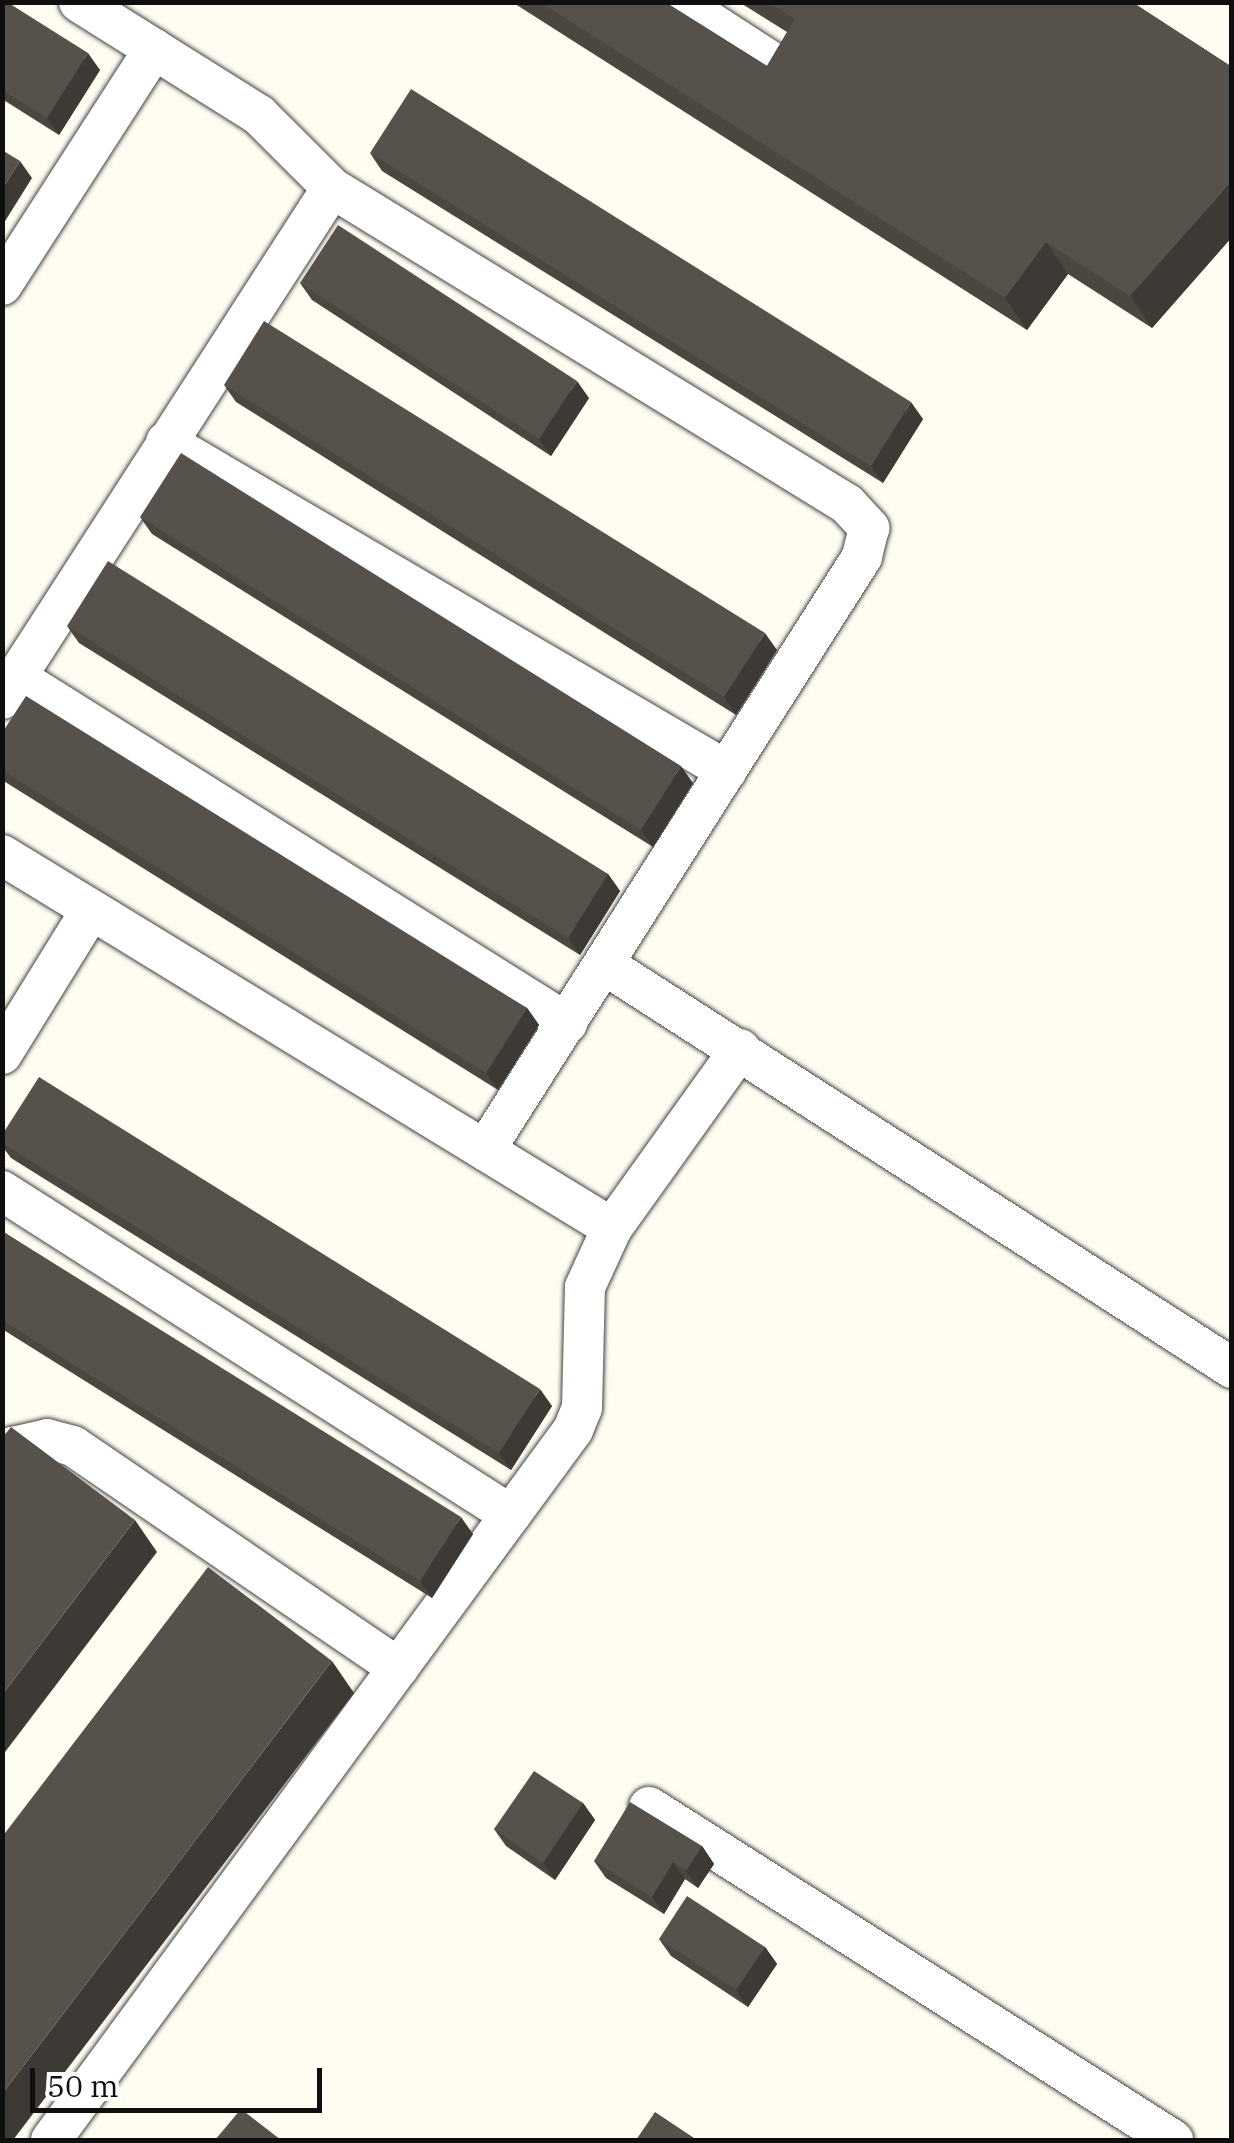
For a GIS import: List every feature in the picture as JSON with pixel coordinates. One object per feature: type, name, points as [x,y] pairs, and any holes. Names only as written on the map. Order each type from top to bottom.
[{"type":"street","points":[[80,2],[258,115],[332,188],[847,504],[869,528],[862,558],[485,1150]]},
{"type":"street","points":[[679,2],[787,72]]},
{"type":"street","points":[[2,285],[154,49]]},
{"type":"street","points":[[332,188],[10,688],[567,1022]]},
{"type":"street","points":[[166,442],[727,772]]},
{"type":"street","points":[[2,855],[612,1228]]},
{"type":"street","points":[[2,1054],[92,910]]},
{"type":"street","points":[[605,965],[1232,1368]]},
{"type":"street","points":[[51,2140],[511,1515],[582,1408],[585,1286],[612,1228],[740,1049]]},
{"type":"street","points":[[2,1191],[511,1515]]},
{"type":"street","points":[[2,1461],[13,1446],[46,1438],[73,1446],[215,1566],[398,1668]]},
{"type":"street","points":[[649,1807],[1173,2140]]},
{"type":"building","points":[[2,2],[88,53],[47,118],[2,90]]},
{"type":"building","points":[[540,2],[665,2],[767,66],[795,19],[768,2],[1132,2],[1232,67],[1232,181],[1130,296],[1046,242],[1005,298]]},
{"type":"building","points":[[411,89],[911,402],[871,466],[370,153]]},
{"type":"building","points":[[2,150],[20,161],[2,189]]},
{"type":"building","points":[[338,225],[577,381],[539,439],[300,283]]},
{"type":"building","points":[[264,321],[765,633],[724,697],[224,385]]},
{"type":"building","points":[[181,453],[681,766],[641,830],[140,517]]},
{"type":"building","points":[[108,561],[608,874],[568,938],[67,626]]},
{"type":"building","points":[[26,696],[527,1008],[486,1073],[2,770],[2,733]]},
{"type":"building","points":[[39,1077],[540,1389],[499,1453],[2,1143],[2,1135]]},
{"type":"building","points":[[2,1231],[461,1517],[420,1581],[2,1320]]},
{"type":"building","points":[[11,1427],[135,1520],[2,1695],[2,1438]]},
{"type":"building","points":[[208,1567],[332,1661],[2,2094],[2,1837]]},
{"type":"building","points":[[534,1771],[583,1803],[543,1863],[494,1829]]},
{"type":"building","points":[[630,1802],[702,1846],[686,1871],[673,1862],[652,1897],[594,1861]]},
{"type":"building","points":[[687,1896],[765,1947],[736,1990],[659,1939]]},
{"type":"building","points":[[241,2109],[281,2140],[215,2140]]},
{"type":"building","points":[[655,2112],[697,2140],[636,2140]]}]
